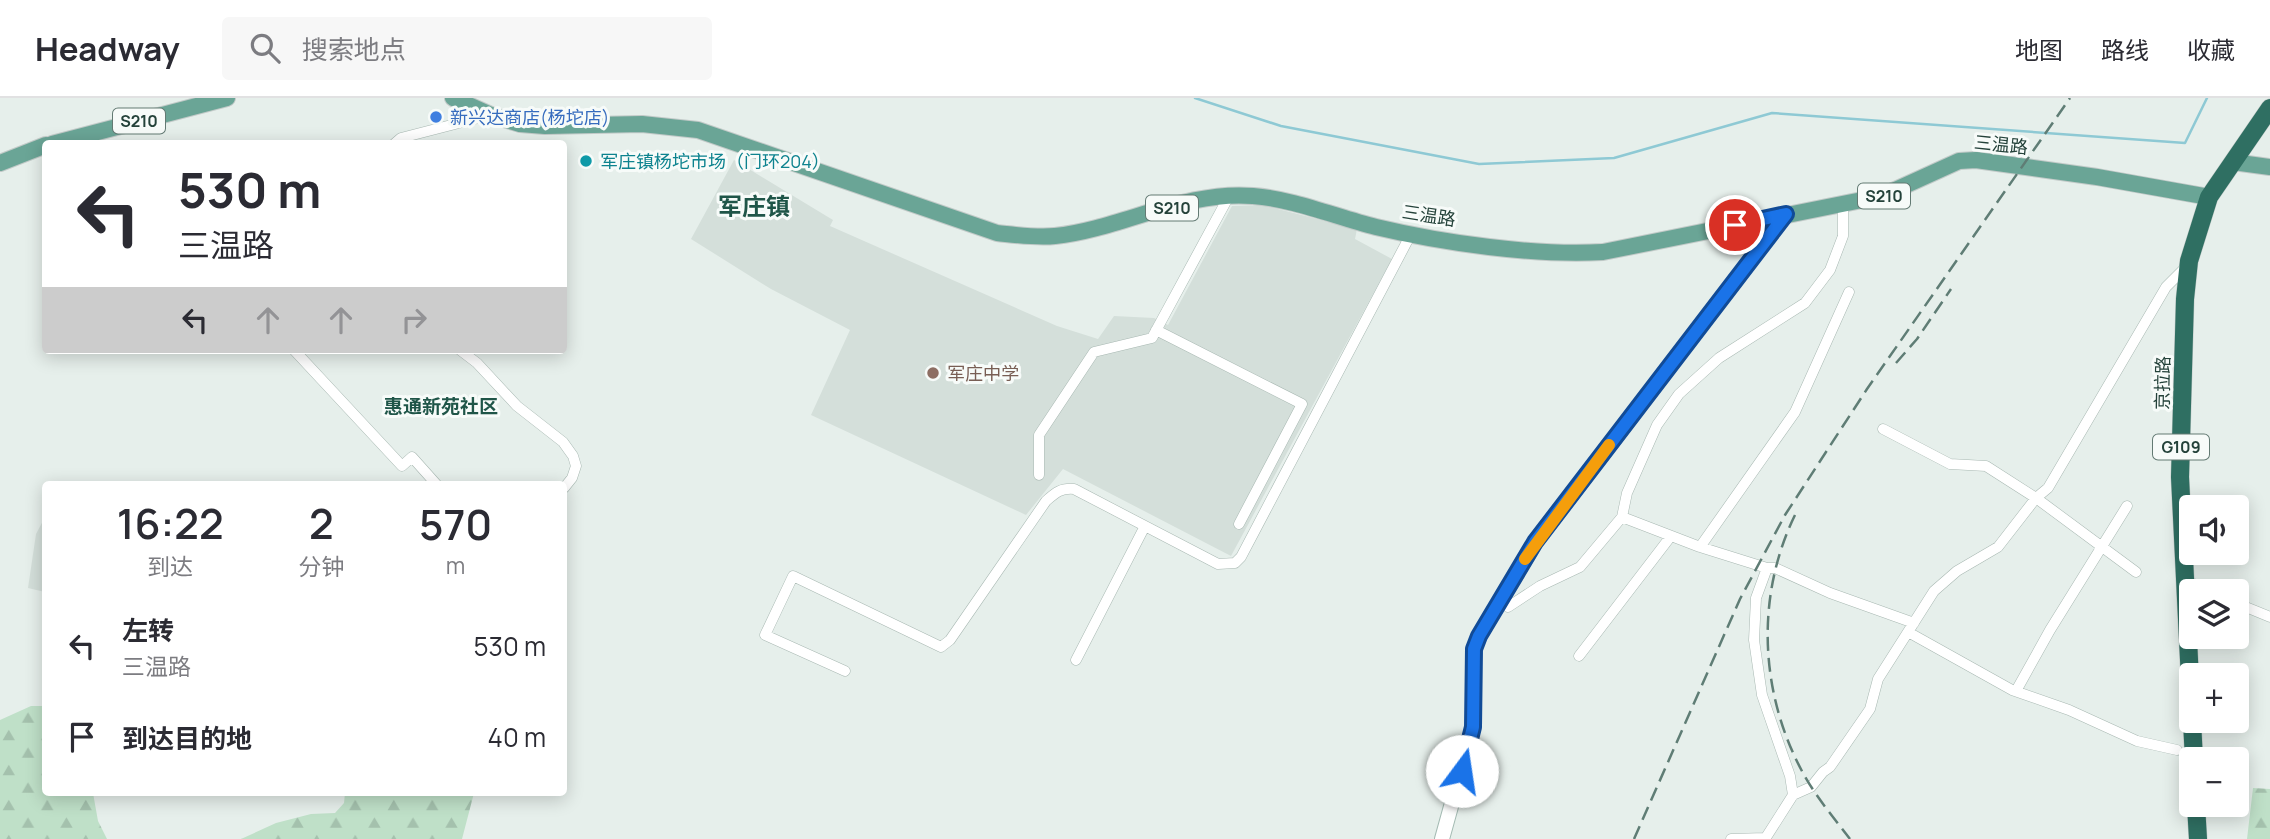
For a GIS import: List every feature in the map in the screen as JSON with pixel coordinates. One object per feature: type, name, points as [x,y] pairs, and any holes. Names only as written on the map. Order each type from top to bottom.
[{"type":"highway","name":"G109","points":[[2208,197],[2270,108]]},
{"type":"highway","name":"京拉路","points":[[2185,579],[2180,477],[2185,299],[2189,265],[2208,197]]},
{"type":"highway","points":[[2197,817],[2198,839]]},
{"type":"main road","name":"S210","points":[[67,140],[227,98]]},
{"type":"main road","name":"S210","points":[[453,98],[491,115]]},
{"type":"main road","name":"三温路","points":[[491,115],[520,124],[545,126],[642,124],[698,130],[997,233],[1028,237],[1056,236],[1193,202],[1252,195],[1411,234],[1501,247],[1585,253],[1633,248],[1882,196],[1947,165],[1976,160],[2097,177],[2208,197]]},
{"type":"main road","points":[[0,163],[42,147]]},
{"type":"main road","points":[[2233,162],[2270,167]]},
{"type":"street","points":[[399,140],[491,115]]},
{"type":"street","points":[[1039,475],[1039,435],[1094,352],[1152,338],[1229,196]]},
{"type":"street","points":[[1508,607],[1540,586],[1580,567],[1622,517],[1627,493],[1657,425],[1679,394],[1719,358],[1805,303],[1830,270],[1843,236],[1843,205]]},
{"type":"street","points":[[1442,839],[1473,727],[1474,649],[1479,636],[1535,542],[1786,214]]},
{"type":"street","points":[[845,671],[765,635],[793,576],[941,647],[950,640],[1046,501],[1064,488],[1074,489],[1218,564],[1235,564],[1411,234]]},
{"type":"street","points":[[1731,839],[1765,839],[1793,795],[1811,787],[1830,766],[1870,709],[1878,679],[1934,591],[1957,571],[1998,547],[2036,498],[2048,488],[2166,287],[2189,265]]},
{"type":"street","points":[[1700,547],[1795,412],[1849,292]]},
{"type":"street","points":[[1156,330],[1301,404],[1239,524]]},
{"type":"street","points":[[299,354],[402,466],[412,457],[434,481]]},
{"type":"street","points":[[465,354],[517,405],[563,442],[573,456],[576,466],[567,484]]},
{"type":"street","points":[[1883,429],[1950,464],[1986,466],[2036,498],[2136,572]]},
{"type":"street","points":[[2016,691],[2050,630],[2127,506]]},
{"type":"street","points":[[1622,517],[1700,547],[1767,568],[1775,568],[1911,627],[2016,691],[2069,710],[2137,741],[2177,750]]},
{"type":"street","points":[[1076,660],[1145,526]]},
{"type":"street","points":[[1579,656],[1671,536]]},
{"type":"street","points":[[1767,568],[1756,598],[1754,640],[1762,695],[1790,776],[1793,795]]},
{"type":"street","points":[[2249,608],[2270,617]]},
{"type":"shaded area","points":[[734,160],[833,220],[830,226],[1057,326],[1098,339],[1114,316],[1154,318],[1168,325],[1232,206],[1262,205],[1357,229],[1355,239],[1392,259],[1231,556],[1063,469],[1026,515],[811,415],[850,330],[771,289],[691,239]]},
{"type":"shaded area","points":[[42,523],[42,591],[28,588],[36,534]]},
{"type":"green space","points":[[31,706],[42,706],[42,796],[94,796],[98,821],[107,839],[0,839],[0,720]]},
{"type":"green space","points":[[2253,788],[2270,789],[2270,839],[2247,839]]},
{"type":"green space","points":[[345,796],[473,796],[462,839],[241,839],[276,823],[311,814],[335,813],[344,803]]},
{"type":"waterway","points":[[1195,98],[1281,126],[1479,164],[1614,158],[1772,113],[2185,143],[2207,98]]},
{"type":"railway","points":[[1634,839],[1740,599],[1785,515],[1867,389],[2070,98]]},
{"type":"railway","points":[[1896,363],[1917,339],[1951,289]]},
{"type":"railway","points":[[1795,515],[1782,546],[1773,579],[1768,645],[1771,678],[1778,711],[1803,773],[1850,839]]},
{"type":"slow traffic","points":[[1525,559],[1609,445]]},
{"type":"place","name":"新兴达商店(杨坨店)","points":[[436,117]]},
{"type":"place","name":"军庄镇杨坨市场（门环204）","points":[[586,161]]},
{"type":"place","name":"军庄中学","points":[[933,373]]},
{"type":"district","name":"军庄镇","points":[[754,205]]},
{"type":"district","name":"惠通新苑社区","points":[[441,406]]},
{"type":"route","points":[[1462,771],[1473,727],[1474,649],[1479,636],[1535,542],[1786,214],[1735,225]]}]
